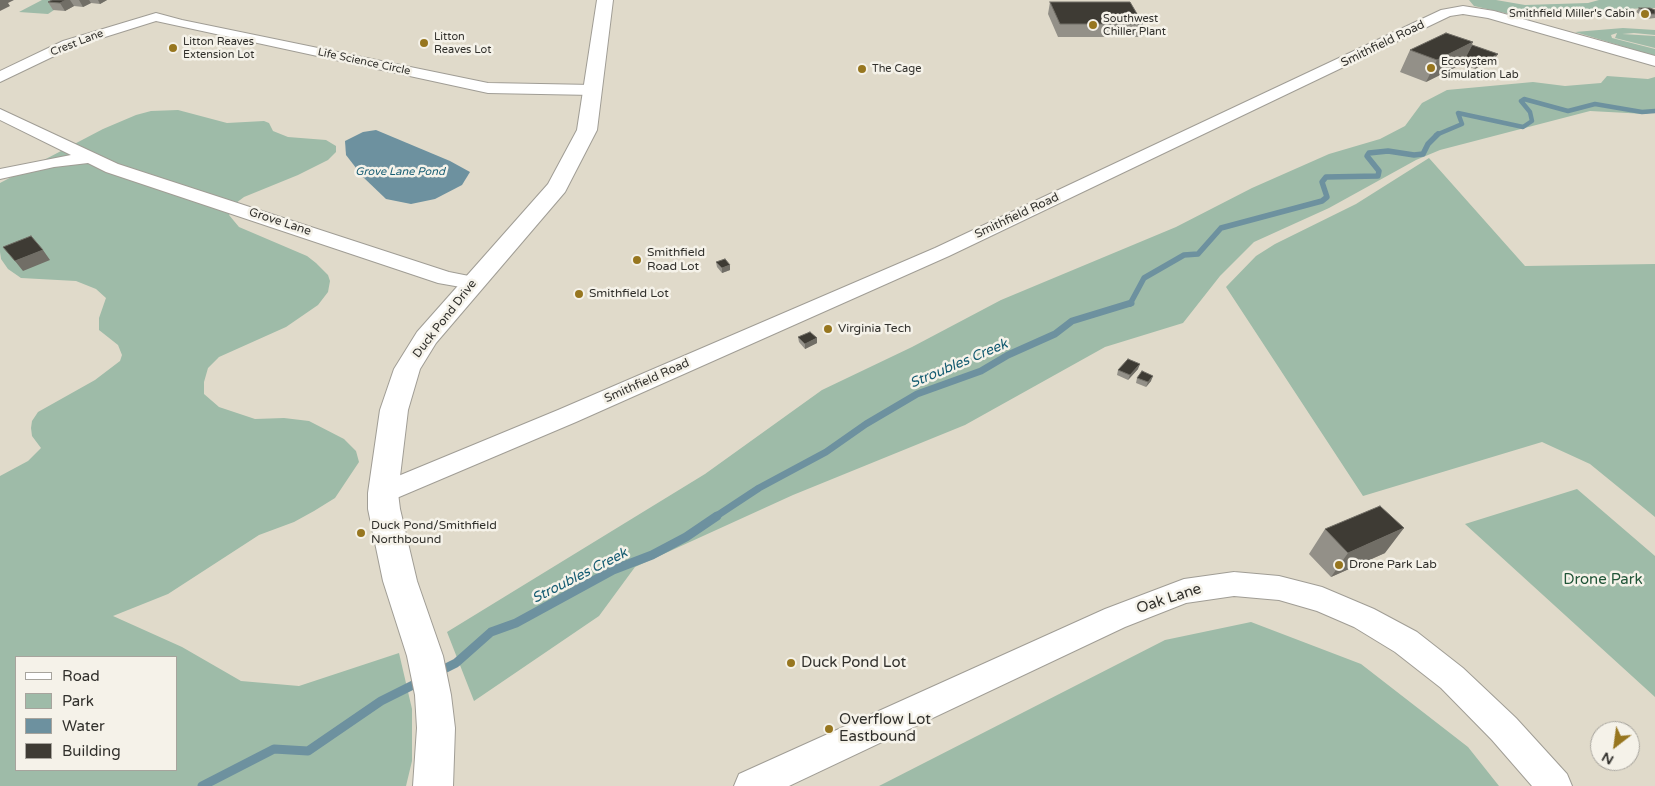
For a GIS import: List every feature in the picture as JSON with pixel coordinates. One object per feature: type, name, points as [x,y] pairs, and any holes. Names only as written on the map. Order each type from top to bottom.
[{"type":"street","name":"Duck Pond Drive","points":[[433,786],[436,728],[433,694],[425,656],[400,581],[384,509],[384,493],[394,410],[407,369],[426,338],[557,187],[587,130],[605,0]]},
{"type":"street","name":"Smithfield Road","points":[[384,493],[568,416],[942,252],[1446,14],[1461,5],[1655,61]]},
{"type":"street","name":"Life Science Circle","points":[[155,11],[180,24],[488,88],[593,90]]},
{"type":"street","name":"Crest Lane","points":[[0,77],[68,44],[155,11]]},
{"type":"street","points":[[0,114],[40,134]]},
{"type":"street","name":"Grove Lane","points":[[40,134],[89,158],[176,190],[280,222],[445,278],[472,283]]},
{"type":"street","name":"Grove Lane","points":[[6,172],[32,160],[43,150],[44,141],[40,134]]},
{"type":"street","name":"Grove Lane","points":[[6,172],[89,158]]},
{"type":"street","name":"Oak Lane","points":[[751,786],[1115,618],[1184,591],[1234,584],[1278,588],[1322,600],[1364,618],[1406,642],[1452,678],[1504,730],[1555,786]]},
{"type":"shaded area","name":"Virginia Tech","points":[[0,0],[1655,0],[1655,786],[0,786]]},
{"type":"green space","points":[[42,0],[94,0],[54,10],[48,14],[19,12]]},
{"type":"green space","points":[[1469,0],[1496,0],[1525,5],[1588,3],[1599,0],[1655,0],[1655,8],[1558,11],[1537,14],[1527,18],[1474,6]]},
{"type":"green space","points":[[1623,28],[1655,30],[1655,35],[1622,34],[1655,36],[1655,48],[1615,38],[1617,33],[1611,35],[1612,38],[1655,49],[1655,56],[1575,32]]},
{"type":"green space","points":[[1607,76],[1648,79],[1655,77],[1655,111],[1646,114],[1590,111],[1440,150],[1416,160],[1329,208],[1254,242],[1220,276],[1183,323],[1105,347],[965,425],[793,495],[635,567],[599,616],[474,701],[447,632],[705,474],[822,390],[912,347],[1001,300],[1176,227],[1252,188],[1329,154],[1380,139],[1405,126],[1422,103],[1447,90],[1533,82],[1565,86],[1601,83]]},
{"type":"green space","points":[[178,110],[227,123],[264,121],[269,123],[273,131],[288,137],[326,140],[336,146],[336,152],[328,160],[298,175],[244,197],[236,203],[229,215],[239,227],[307,256],[328,275],[330,281],[328,292],[318,305],[286,327],[219,357],[208,368],[204,382],[204,394],[219,407],[255,419],[284,418],[309,421],[344,439],[356,451],[359,462],[335,498],[294,522],[259,535],[168,594],[113,616],[182,647],[241,681],[299,686],[399,653],[412,709],[412,761],[406,786],[0,786],[0,476],[28,461],[41,448],[32,436],[31,428],[32,421],[38,412],[95,380],[120,361],[122,355],[118,345],[99,330],[99,318],[106,298],[96,289],[76,281],[21,278],[8,269],[1,259],[0,252],[0,183],[103,129],[136,115],[151,111]]},
{"type":"green space","points":[[1429,158],[1525,266],[1655,264],[1655,517],[1590,464],[1542,442],[1363,496],[1226,287],[1256,256],[1275,244],[1356,204]]},
{"type":"green space","name":"Drone Park","points":[[1577,489],[1655,556],[1655,697],[1465,524]]},
{"type":"green space","points":[[1251,622],[1361,664],[1468,747],[1499,786],[879,786],[1165,640]]},
{"type":"water","name":"Grove Lane Pond","points":[[376,130],[450,161],[470,172],[462,185],[435,199],[411,204],[386,199],[363,177],[346,155],[345,141],[363,132]]},
{"type":"building","points":[[52,0],[66,0],[60,3],[48,2]]},
{"type":"building","points":[[1050,2],[1130,2],[1143,24],[1060,24]]},
{"type":"building","points":[[1639,8],[1650,8],[1655,10],[1655,14],[1650,14]]},
{"type":"building","points":[[1446,33],[1473,42],[1437,60],[1410,50]]},
{"type":"building","points":[[1472,45],[1498,54],[1477,65],[1464,60]]},
{"type":"building","points":[[31,236],[43,250],[15,261],[3,247]]},
{"type":"building","points":[[725,259],[730,265],[722,268],[716,262]]},
{"type":"building","points":[[810,332],[817,338],[805,344],[798,337]]},
{"type":"building","points":[[1128,359],[1140,364],[1130,375],[1118,370]]},
{"type":"building","points":[[1142,371],[1153,376],[1148,382],[1137,378]]},
{"type":"building","points":[[1380,506],[1404,528],[1348,553],[1325,529]]},
{"type":"waterway","name":"Stroubles Creek","points":[[1438,134],[1462,124],[1458,113],[1523,127],[1532,121],[1530,112],[1521,101],[1524,99],[1568,111],[1595,104],[1642,112],[1655,111]]},
{"type":"waterway","name":"Stroubles Creek","points":[[1130,303],[1144,278],[1184,255],[1198,254],[1221,228],[1322,201],[1327,197],[1322,182],[1326,177],[1378,176],[1379,171],[1367,156],[1369,153],[1388,151],[1414,155],[1423,154],[1428,144],[1438,134]]},
{"type":"waterway","name":"Stroubles Creek","points":[[715,517],[759,488],[826,452],[866,424],[917,394],[981,371],[1008,355],[1055,334],[1072,321],[1130,303]]},
{"type":"waterway","name":"Stroubles Creek","points":[[438,672],[456,663],[491,632],[516,623],[613,570],[652,555],[686,537],[717,516]]},
{"type":"waterway","name":"Stroubles Creek","points":[[202,786],[274,749],[308,751],[381,701],[419,682]]},
{"type":"place","name":"Smithfield Miller's Cabin","points":[[1645,14]]},
{"type":"place","name":"Southwest Chiller Plant","points":[[1093,25]]},
{"type":"place","name":"Litton Reaves Lot","points":[[424,43]]},
{"type":"place","name":"Litton Reaves Extension Lot","points":[[173,48]]},
{"type":"place","name":"Ecosystem Simulation Lab","points":[[1431,68]]},
{"type":"place","name":"The Cage","points":[[862,69]]},
{"type":"place","name":"Smithfield Road Lot","points":[[637,260]]},
{"type":"place","name":"Smithfield Lot","points":[[579,294]]},
{"type":"place","name":"Virginia Tech","points":[[828,329]]},
{"type":"place","name":"Duck Pond/Smithfield Northbound","points":[[361,533]]},
{"type":"place","name":"Drone Park Lab","points":[[1339,565]]},
{"type":"place","name":"Duck Pond Lot","points":[[791,663]]},
{"type":"place","name":"Overflow Lot Eastbound","points":[[829,729]]}]
